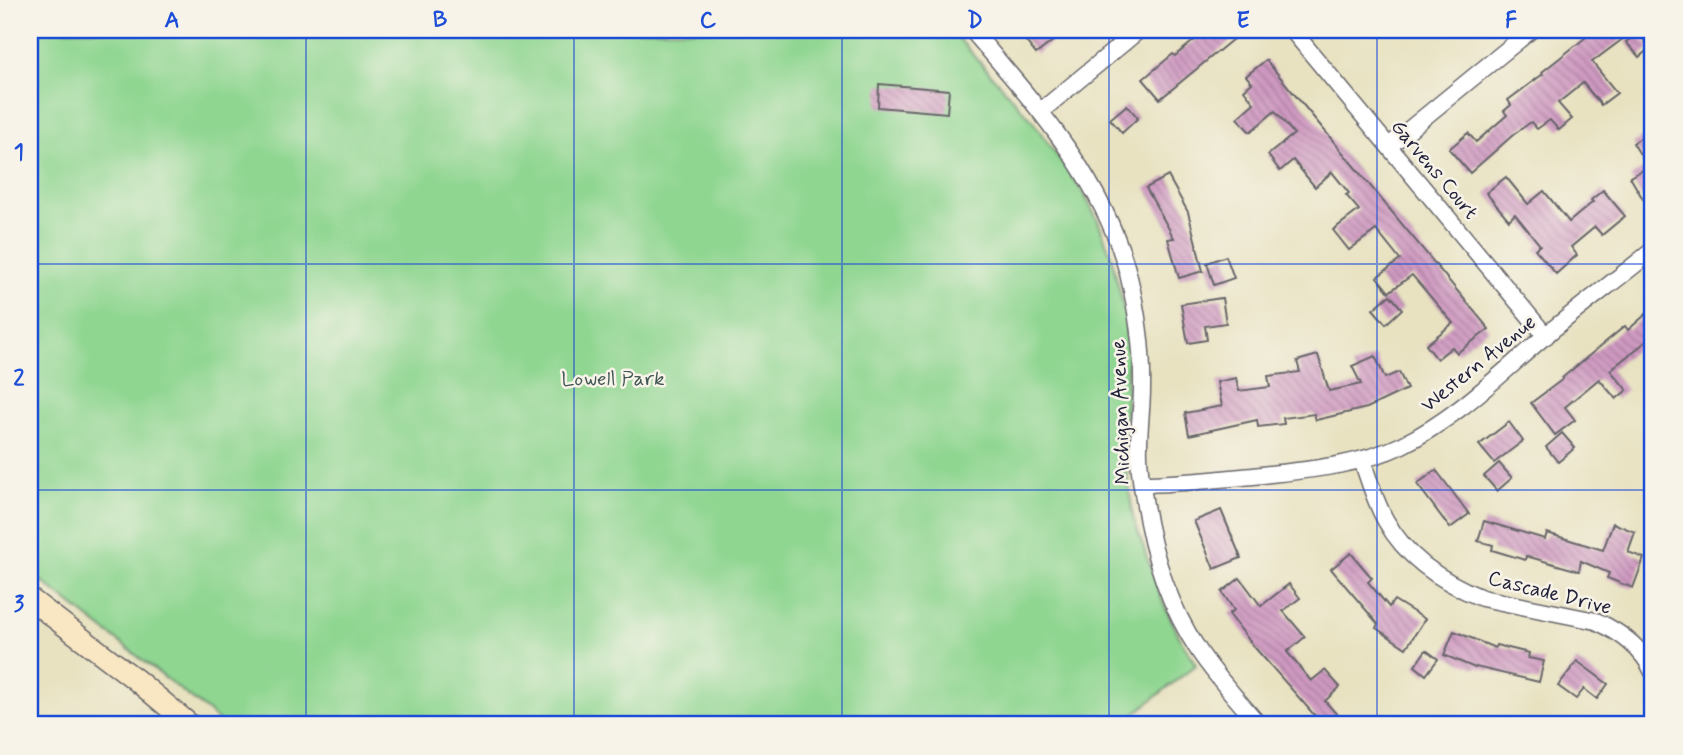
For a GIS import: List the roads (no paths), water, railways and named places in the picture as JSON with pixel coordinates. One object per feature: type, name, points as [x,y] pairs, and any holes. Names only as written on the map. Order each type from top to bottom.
[{"type":"street","name":"Michigan Avenue","points":[[972,30],[1041,111],[1073,157],[1097,197],[1122,255],[1137,315],[1142,386],[1139,446],[1142,485],[1152,545],[1160,571],[1185,628],[1211,668],[1259,725]]},
{"type":"street","points":[[1041,111],[1139,30]]},
{"type":"street","name":"Garvens Court","points":[[1292,30],[1546,336]]},
{"type":"street","points":[[1389,146],[1531,30]]},
{"type":"street","name":"Western Avenue","points":[[1142,485],[1333,466],[1362,460],[1402,445],[1462,407],[1653,250]]},
{"type":"street","name":"Cascade Drive","points":[[1362,460],[1386,522],[1404,547],[1423,566],[1482,598],[1596,621],[1607,626],[1641,652],[1653,672]]},
{"type":"street","points":[[30,599],[135,679],[190,725]]},
{"type":"park label","name":"Lowell Park","points":[[613,378]]}]
